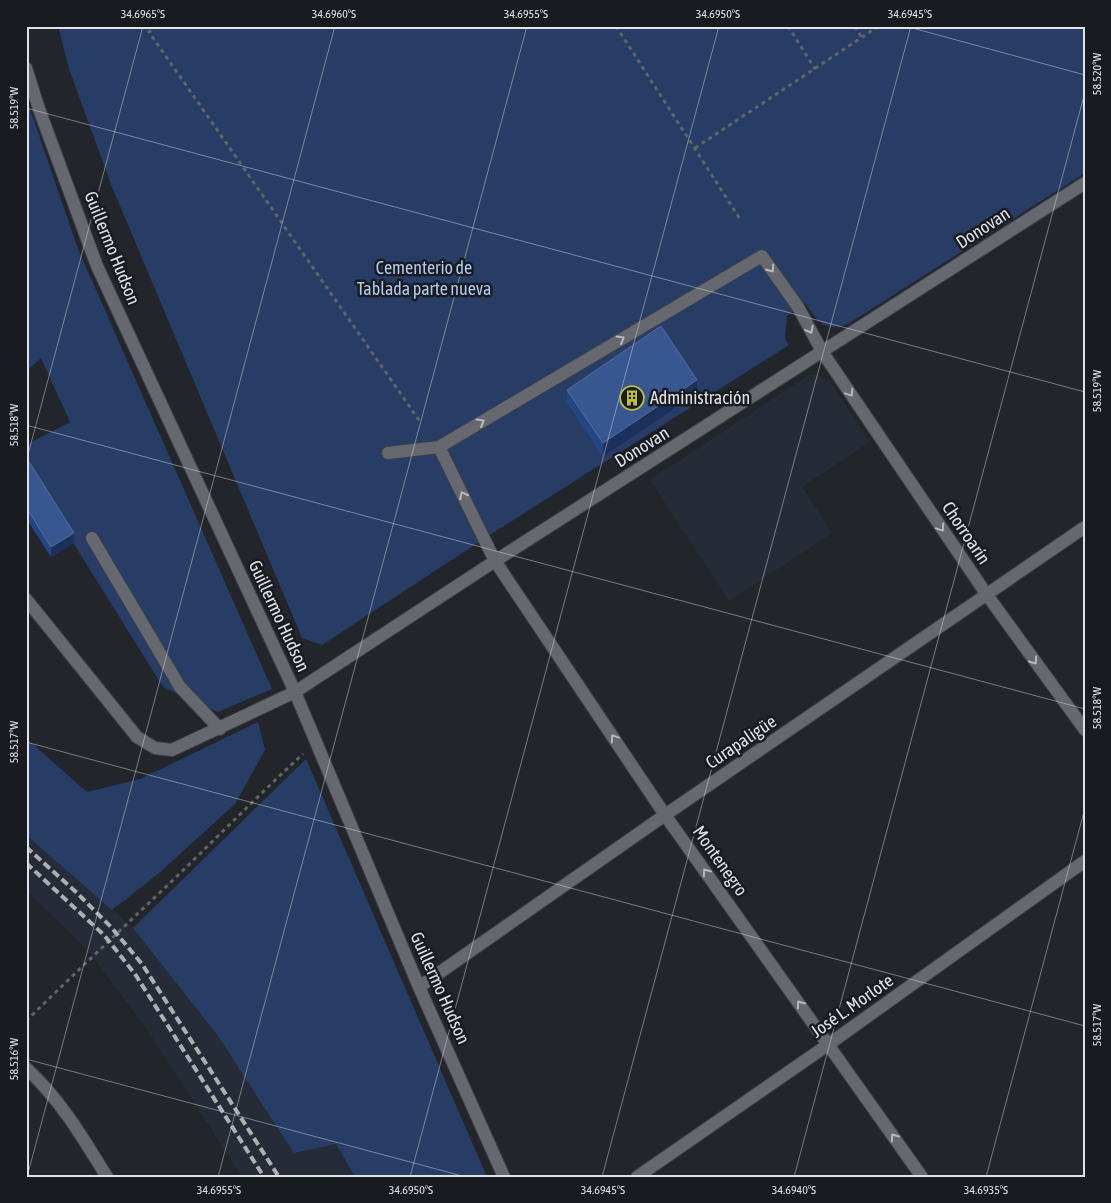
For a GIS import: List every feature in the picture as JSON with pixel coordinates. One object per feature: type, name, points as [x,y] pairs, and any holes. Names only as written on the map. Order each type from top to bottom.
[{"type":"street","name":"Guillermo Hudson","points":[[26,68],[39,110],[98,266],[295,692],[419,987],[504,1177]]},
{"type":"street","name":"Donovan","points":[[26,599],[137,737],[155,748],[172,750],[295,692],[495,561],[1085,184]]},
{"type":"street","name":"Chorroarín","points":[[439,447],[762,256],[798,307],[823,353],[986,595],[1085,730]]},
{"type":"street","points":[[388,453],[439,447]]},
{"type":"street","name":"Montenegro","points":[[439,447],[495,561],[665,815],[922,1177]]},
{"type":"street","name":"Curapaligüe","points":[[419,987],[665,815],[1085,527]]},
{"type":"street","points":[[92,538],[180,687],[220,729]]},
{"type":"street","name":"José L. Morlote","points":[[638,1177],[1085,861]]},
{"type":"street","points":[[26,1068],[39,1079],[69,1117],[107,1177]]},
{"type":"path","points":[[158,26],[149,32],[421,423]]},
{"type":"path","points":[[616,26],[740,219]]},
{"type":"path","points":[[788,26],[815,69]]},
{"type":"path","points":[[855,26],[862,38]]},
{"type":"path","points":[[695,148],[879,26]]},
{"type":"path","points":[[26,1021],[248,804],[316,742]]},
{"type":"shaded area","points":[[817,374],[830,382],[870,442],[802,487],[832,533],[729,601],[650,480],[807,376]]},
{"type":"shaded area","points":[[26,835],[55,857],[133,928],[218,1036],[336,1144],[355,1177],[242,1177],[148,1031],[90,953],[26,890]]},
{"type":"green space","name":"Cementerio de Tablada parte nueva","points":[[58,26],[1085,26],[1085,173],[848,324],[833,327],[822,324],[805,303],[787,316],[785,338],[789,345],[485,538],[322,645],[302,638],[112,187],[69,69]]},
{"type":"green space","points":[[26,97],[78,249],[272,689],[218,712],[163,687],[26,467],[26,445],[70,422],[41,358],[26,372]]},
{"type":"green space","points":[[258,722],[265,750],[235,804],[158,874],[112,910],[26,835],[26,738],[87,792],[140,779]]},
{"type":"green space","points":[[306,759],[487,1177],[355,1177],[336,1144],[294,1153],[218,1036],[133,928]]},
{"type":"building","name":"Administración","points":[[661,326],[697,380],[603,443],[567,390]]},
{"type":"building","points":[[26,457],[74,533],[51,547],[26,507]]},
{"type":"railway","points":[[26,847],[111,927],[142,964],[279,1177]]},
{"type":"railway","points":[[26,863],[104,935],[135,974],[264,1177]]},
{"type":"place","name":"Administración","points":[[632,398]]}]
